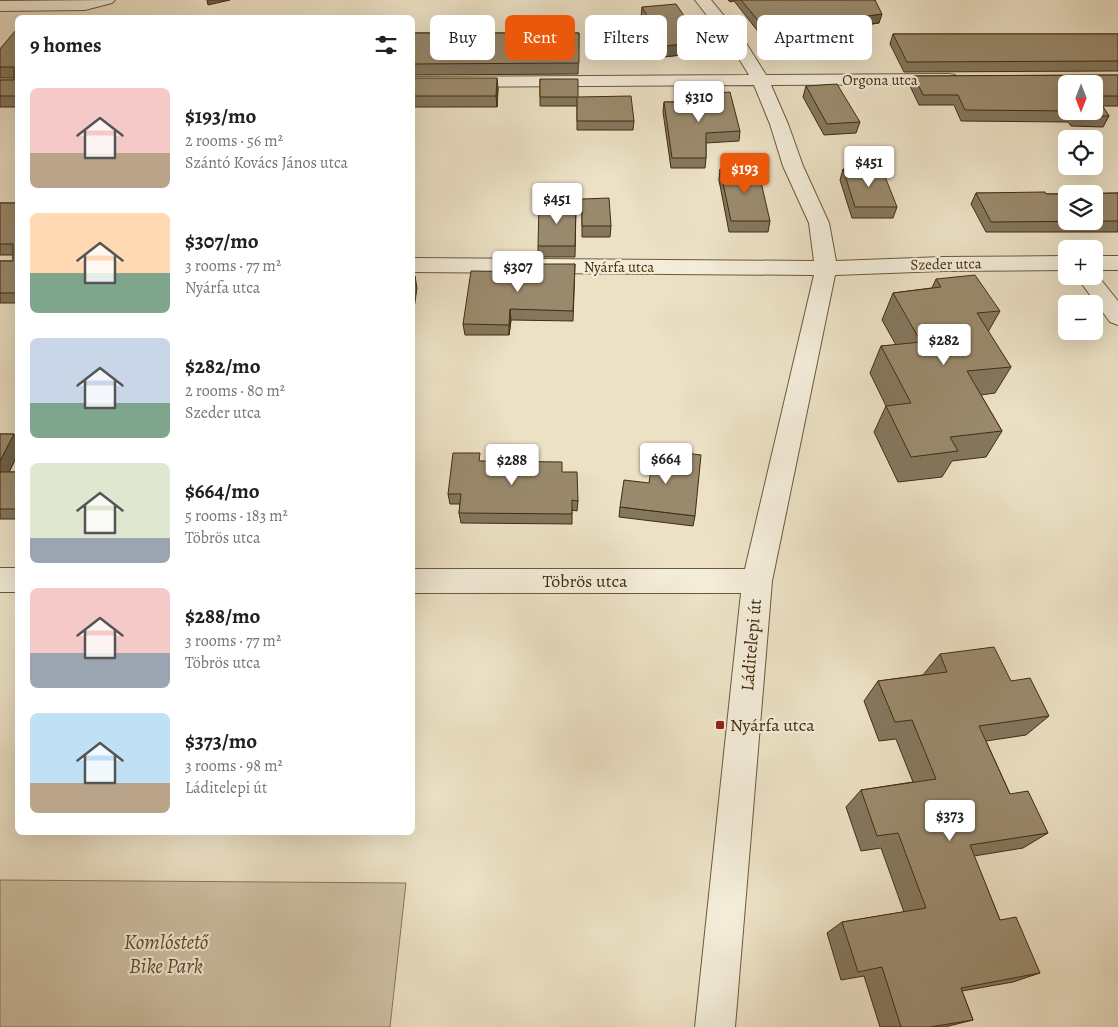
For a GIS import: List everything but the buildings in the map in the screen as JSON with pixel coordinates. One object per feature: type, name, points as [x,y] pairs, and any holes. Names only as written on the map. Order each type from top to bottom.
[{"type":"street","points":[[0,6],[84,5],[107,0]]},
{"type":"street","points":[[703,0],[740,48],[761,81],[780,124],[793,166],[819,223],[826,268]]},
{"type":"street","name":"Orgona utca","points":[[415,82],[969,79]]},
{"type":"street","name":"Szeder utca","points":[[826,268],[1058,262]]},
{"type":"street","points":[[1103,262],[1118,262]]},
{"type":"street","name":"Nyárfa utca","points":[[415,266],[826,268]]},
{"type":"street","name":"Láditelepi út","points":[[715,1027],[757,581],[826,268]]},
{"type":"street","points":[[1094,285],[1118,317]]},
{"type":"street","points":[[0,580],[15,580]]},
{"type":"street","name":"Töbrös utca","points":[[415,581],[757,581]]},
{"type":"green space","name":"Komlóstető Bike Park","points":[[0,880],[406,883],[390,1027],[0,1027]]},
{"type":"place","name":"Nyárfa utca","points":[[720,725]]}]
